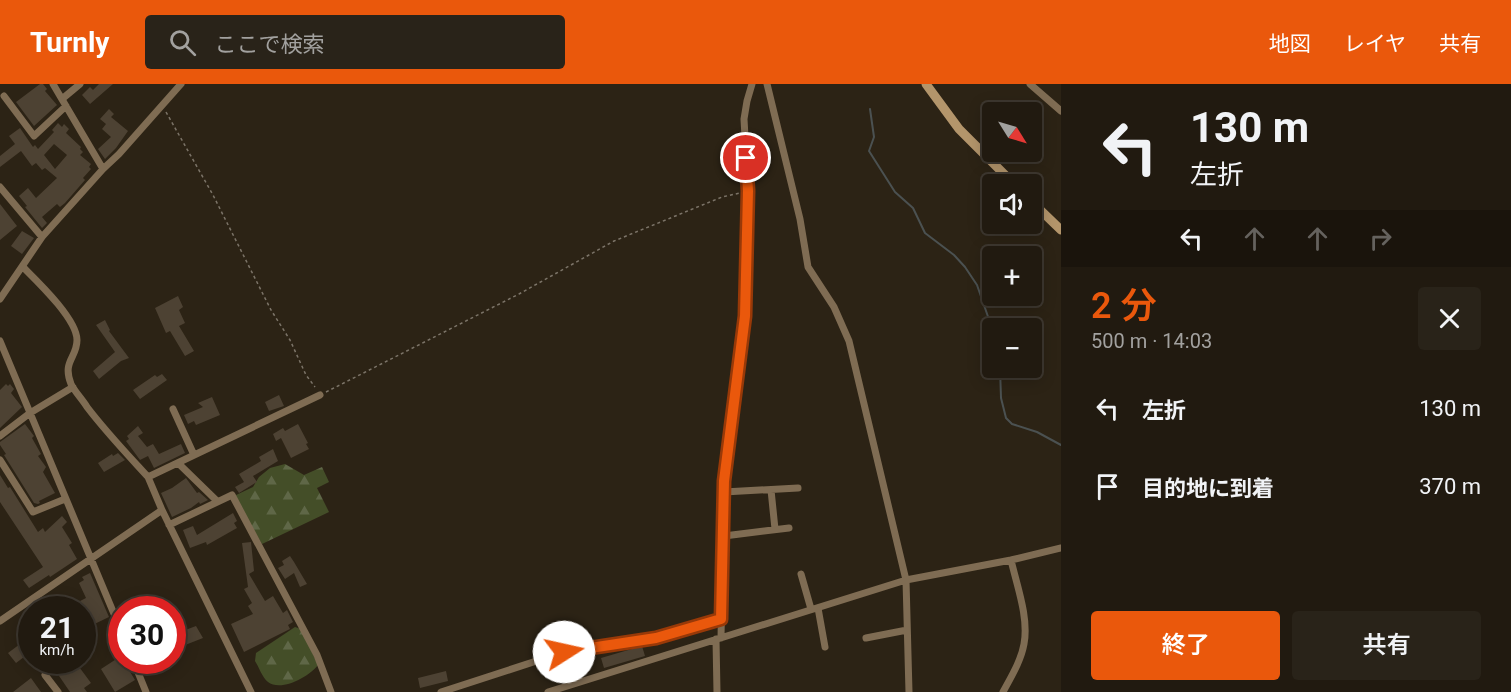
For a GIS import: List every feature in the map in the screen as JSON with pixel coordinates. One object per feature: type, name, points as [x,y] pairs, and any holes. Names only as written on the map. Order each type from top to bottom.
[{"type":"street","points":[[53,84],[102,169]]},
{"type":"street","points":[[62,99],[80,84]]},
{"type":"street","points":[[0,299],[42,237],[182,84]]},
{"type":"street","points":[[717,692],[724,536],[724,481],[745,316],[748,191],[744,119],[752,84]]},
{"type":"street","points":[[767,84],[800,219],[808,267],[834,306],[849,341],[906,580],[909,692]]},
{"type":"street","points":[[926,84],[959,129],[1004,174]]},
{"type":"street","points":[[1030,84],[1061,111]]},
{"type":"street","points":[[4,96],[34,136],[66,106]]},
{"type":"street","points":[[0,187],[42,237]]},
{"type":"street","points":[[1042,212],[1061,230]]},
{"type":"street","points":[[22,267],[58,303],[75,331],[78,338],[68,366],[73,387],[109,436],[148,477],[216,625],[251,692]]},
{"type":"street","points":[[0,341],[108,600]]},
{"type":"street","points":[[0,435],[30,413],[73,387]]},
{"type":"street","points":[[148,477],[320,395]]},
{"type":"street","points":[[173,409],[194,455]]},
{"type":"street","points":[[0,460],[33,512],[65,499]]},
{"type":"street","points":[[178,463],[218,501]]},
{"type":"street","points":[[724,492],[798,488]]},
{"type":"street","points":[[771,490],[775,529]]},
{"type":"street","points":[[169,525],[232,495],[317,656],[331,692]]},
{"type":"street","points":[[0,621],[162,510]]},
{"type":"street","points":[[724,536],[789,528]]},
{"type":"street","points":[[548,692],[906,580],[1061,548]]},
{"type":"street","points":[[1003,692],[1024,645],[1025,625],[1011,560]]},
{"type":"street","points":[[801,574],[825,647]]},
{"type":"street","points":[[441,692],[564,652],[656,638],[721,619]]},
{"type":"street","points":[[866,638],[907,630]]},
{"type":"street","points":[[139,674],[146,692]]},
{"type":"street","points":[[45,675],[58,692]]},
{"type":"path","points":[[162,106],[213,195],[271,310],[290,340],[306,375],[320,395],[519,294],[614,241],[722,197],[748,191]]},
{"type":"green space","points":[[285,464],[304,475],[322,467],[329,482],[317,488],[329,512],[262,544],[234,496],[253,487],[259,477],[270,468]]},
{"type":"green space","points":[[295,627],[301,629],[318,665],[294,682],[274,685],[262,675],[255,661],[256,653]]},
{"type":"building","points":[[43,84],[47,89],[45,91],[57,105],[34,126],[16,102]]},
{"type":"building","points":[[99,84],[113,84],[90,104],[82,95],[90,87],[93,90]]},
{"type":"building","points":[[109,109],[114,114],[111,117],[128,131],[105,159],[98,149],[111,137],[102,129],[106,124],[100,119]]},
{"type":"building","points":[[58,123],[62,127],[64,124],[69,129],[66,133],[81,147],[83,152],[80,155],[91,164],[89,167],[91,169],[83,178],[85,180],[65,203],[60,207],[57,204],[42,217],[47,223],[42,228],[19,196],[28,188],[36,198],[57,178],[45,168],[42,170],[36,163],[32,166],[21,151],[0,167],[0,156],[15,144],[9,136],[20,128],[33,147],[35,145],[38,149],[54,132],[52,130]],"holes":[[[54,144],[67,155],[55,169],[44,155]]]},
{"type":"building","points":[[0,204],[17,226],[0,240]]},
{"type":"building","points":[[22,231],[34,238],[22,254],[11,246]]},
{"type":"building","points":[[178,296],[183,307],[179,310],[185,323],[179,326],[194,351],[185,356],[170,331],[166,333],[155,308]]},
{"type":"building","points":[[105,320],[109,331],[129,358],[121,361],[99,379],[93,371],[115,352],[96,325]]},
{"type":"building","points":[[162,374],[167,380],[140,399],[133,390],[155,375],[157,377]]},
{"type":"building","points":[[6,384],[8,386],[10,384],[14,389],[11,393],[22,407],[0,428],[0,390]]},
{"type":"building","points":[[279,395],[284,406],[269,411],[265,402]]},
{"type":"building","points":[[212,397],[220,415],[196,425],[194,421],[188,424],[184,415],[203,407],[198,403]]},
{"type":"building","points":[[25,424],[34,436],[32,438],[41,454],[38,456],[46,467],[43,472],[55,493],[39,501],[38,504],[34,503],[0,445],[0,442]]},
{"type":"building","points":[[298,424],[309,449],[291,458],[281,438],[276,441],[273,434],[283,428],[285,431]]},
{"type":"building","points":[[138,426],[143,433],[138,436],[147,447],[153,444],[159,454],[181,444],[185,453],[154,468],[148,456],[140,460],[126,441],[129,439],[127,436]]},
{"type":"building","points":[[273,449],[278,461],[253,476],[257,482],[239,493],[235,487],[244,482],[239,474],[261,461],[259,457]]},
{"type":"building","points":[[118,453],[125,460],[104,472],[98,463]]},
{"type":"building","points":[[0,475],[38,532],[43,528],[45,532],[62,516],[67,522],[62,527],[72,543],[69,545],[77,559],[29,588],[23,580],[43,567],[0,502]]},
{"type":"building","points":[[186,478],[197,493],[199,492],[208,500],[200,504],[199,502],[172,517],[161,493]]},
{"type":"building","points":[[233,513],[237,521],[234,523],[237,528],[207,545],[206,542],[190,548],[183,530],[193,526],[197,535]]},
{"type":"building","points":[[251,542],[254,571],[249,574],[265,601],[273,596],[283,613],[287,610],[293,622],[288,625],[290,629],[244,652],[231,624],[253,614],[248,606],[252,603],[244,589],[248,587],[242,543]]},
{"type":"building","points":[[290,556],[307,584],[300,587],[294,573],[285,579],[278,568],[284,565],[282,561]]},
{"type":"building","points":[[90,573],[108,615],[108,617],[96,623],[96,596],[85,596],[79,583],[84,580],[82,577]]},
{"type":"building","points":[[196,626],[203,638],[186,645],[186,630]]},
{"type":"building","points":[[18,646],[18,662],[16,663],[8,653]]},
{"type":"building","points":[[642,646],[645,656],[604,668],[601,658]]},
{"type":"building","points":[[108,664],[108,674],[131,674],[135,680],[115,692],[101,669]]},
{"type":"building","points":[[446,671],[448,681],[420,688],[418,678]]},
{"type":"building","points":[[58,674],[84,674],[91,683],[84,688],[87,692],[70,692]]},
{"type":"building","points":[[31,678],[41,692],[13,692]]},
{"type":"waterway","points":[[870,109],[874,137],[869,151],[895,192],[913,208],[925,233],[954,255],[965,267],[977,285],[988,318]]},
{"type":"waterway","points":[[1000,378],[1001,398],[1006,418],[1012,424],[1037,432],[1061,445]]},
{"type":"route","points":[[564,652],[597,645],[656,638],[721,619],[724,481],[745,316],[748,191],[746,158]]}]
